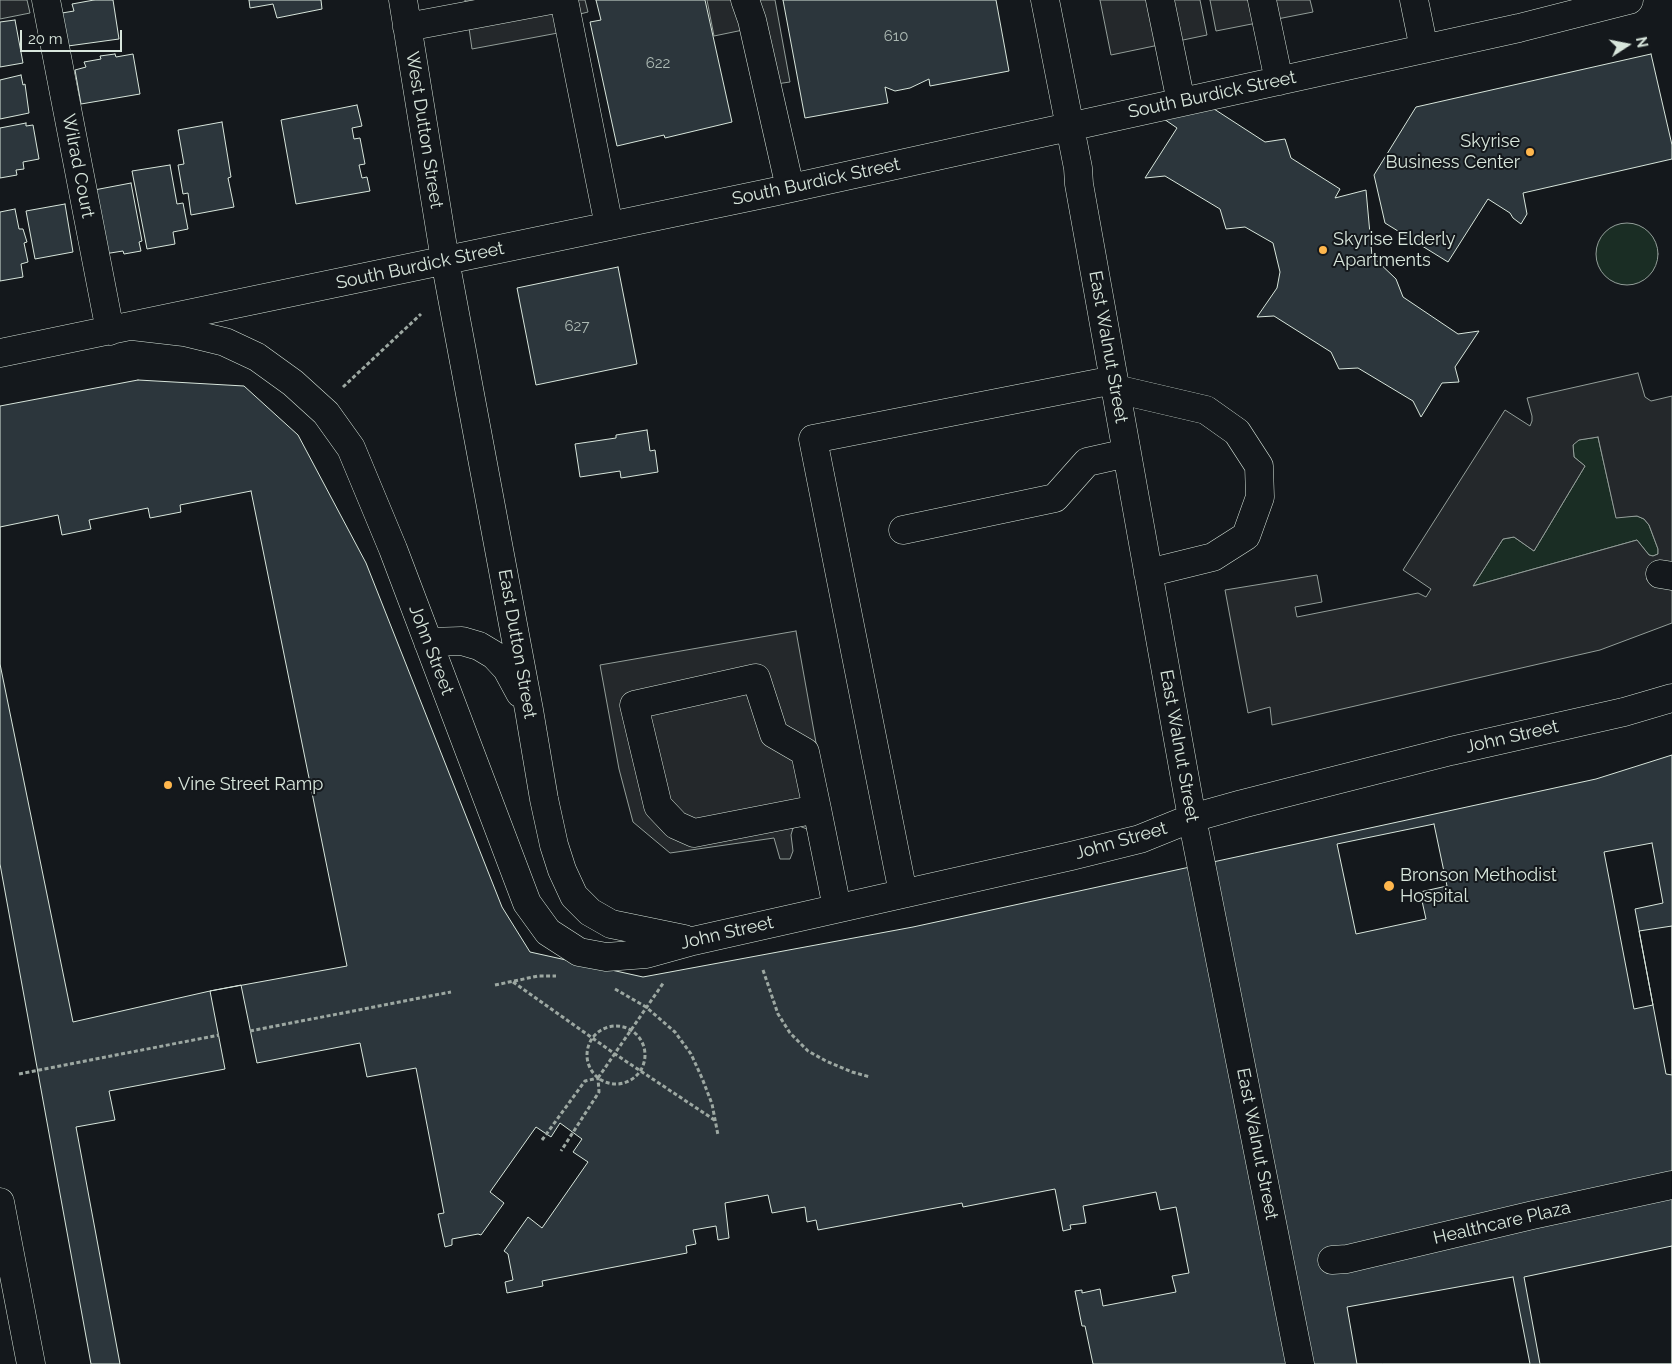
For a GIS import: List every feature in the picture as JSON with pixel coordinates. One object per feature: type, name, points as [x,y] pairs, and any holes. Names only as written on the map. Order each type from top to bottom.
[{"type":"street","name":"Wilrad Court","points":[[46,0],[121,328]]},
{"type":"street","name":"West Dutton Street","points":[[402,0],[445,260]]},
{"type":"street","points":[[407,27],[551,0]]},
{"type":"street","points":[[564,0],[609,226]]},
{"type":"street","points":[[745,0],[752,20],[790,188]]},
{"type":"street","name":"East Walnut Street","points":[[1045,0],[1078,168],[1079,184],[1192,818],[1300,1364]]},
{"type":"street","points":[[1160,0],[1181,102]]},
{"type":"street","points":[[1262,0],[1278,81]]},
{"type":"street","points":[[1414,0],[1424,49]]},
{"type":"street","name":"South Burdick Street","points":[[0,353],[790,188],[1519,28],[1629,0]]},
{"type":"street","name":"East Dutton Street","points":[[445,260],[544,799],[554,845],[562,870],[574,896],[590,912],[611,924],[652,934],[693,940]]},
{"type":"street","name":"John Street","points":[[121,328],[184,332],[225,342],[258,357],[293,383],[326,413],[352,448],[527,903],[548,932],[579,952],[606,958],[646,954],[693,940],[1140,839],[1192,818],[1251,801],[1451,751],[1624,712],[1672,698]]},
{"type":"street","points":[[903,893],[813,439],[1115,384],[1206,410],[1237,432],[1258,466],[1260,497],[1246,536],[1213,557],[1148,573]]},
{"type":"street","points":[[903,530],[1056,498],[1088,462],[1127,453]]},
{"type":"street","points":[[428,642],[462,641],[479,646],[494,655],[507,669],[529,710]]},
{"type":"street","points":[[817,809],[694,833],[676,825],[658,806],[634,704],[756,678],[774,734],[806,752],[837,908]]},
{"type":"street","name":"Healthcare Plaza","points":[[1332,1260],[1347,1259],[1533,1215],[1672,1186]]},
{"type":"street","points":[[0,1202],[31,1364]]},
{"type":"path","points":[[339,391],[421,314]]},
{"type":"path","points":[[763,970],[778,1014],[790,1033],[808,1051],[826,1061],[870,1077]]},
{"type":"path","points":[[495,985],[538,976],[559,976]]},
{"type":"path","points":[[562,1151],[599,1092],[598,1078],[665,980]]},
{"type":"path","points":[[513,981],[615,1054],[716,1121]]},
{"type":"path","points":[[609,986],[646,1007],[675,1032],[691,1054],[712,1104],[718,1135]]},
{"type":"path","points":[[250,1031],[451,992]]},
{"type":"path","points":[[614,1026],[631,1030],[640,1037],[644,1046],[646,1056],[641,1071],[632,1080],[624,1084],[606,1083],[598,1078],[589,1065],[588,1058],[588,1049],[593,1038],[604,1029],[614,1026]]},
{"type":"path","points":[[19,1074],[218,1035]]},
{"type":"path","points":[[542,1140],[585,1081],[598,1078]]},
{"type":"green space","points":[[1621,223],[1633,223],[1649,232],[1656,242],[1658,254],[1656,266],[1649,276],[1633,285],[1621,285],[1610,280],[1601,271],[1596,260],[1596,248],[1601,237],[1610,228]]},
{"type":"green space","points":[[1598,437],[1616,517],[1637,516],[1644,519],[1649,525],[1658,554],[1649,555],[1637,540],[1473,586],[1503,539],[1514,537],[1534,551],[1585,466],[1574,457],[1573,445],[1578,440]]},
{"type":"shaded area","points":[[0,0],[27,0],[30,13],[0,19]]},
{"type":"shaded area","points":[[465,0],[585,0],[588,12],[572,16],[574,30],[472,49]]},
{"type":"shaded area","points":[[707,0],[775,0],[790,82],[755,87],[743,30],[714,36]]},
{"type":"shaded area","points":[[1100,0],[1200,0],[1207,35],[1111,55]]},
{"type":"shaded area","points":[[1210,0],[1310,0],[1313,12],[1216,31]]},
{"type":"shaded area","points":[[1638,373],[1645,397],[1651,401],[1672,396],[1672,623],[1600,650],[1272,725],[1270,707],[1248,713],[1225,590],[1317,575],[1322,602],[1295,607],[1297,617],[1418,593],[1426,597],[1431,589],[1403,570],[1505,410],[1530,426],[1532,416],[1527,398]],"holes":[[[1598,437],[1616,518],[1637,516],[1644,519],[1649,525],[1658,554],[1649,555],[1637,540],[1473,586],[1503,539],[1514,537],[1534,551],[1585,466],[1574,457],[1573,445],[1579,440]]]},
{"type":"shaded area","points":[[796,631],[835,849],[813,853],[807,829],[799,826],[793,828],[791,835],[793,851],[790,859],[780,859],[774,838],[670,853],[633,822],[619,769],[600,665]]},
{"type":"building","points":[[94,0],[113,0],[119,39],[68,46],[62,13],[74,11],[72,4]]},
{"type":"building","points":[[249,0],[321,0],[322,9],[277,18],[273,4],[250,8]]},
{"type":"building","points":[[596,0],[705,0],[732,122],[665,138],[664,135],[617,146],[590,22],[601,20]]},
{"type":"building","points":[[783,0],[996,0],[1009,71],[930,86],[929,79],[910,88],[895,91],[885,87],[888,103],[805,118]]},
{"type":"building","points":[[15,20],[23,63],[0,67],[0,22]]},
{"type":"building","points":[[115,54],[116,57],[133,54],[140,94],[81,104],[75,70],[86,67],[84,62],[101,59],[100,56]]},
{"type":"building","name":"Skyrise Business Center","points":[[1651,54],[1672,145],[1672,159],[1523,193],[1527,214],[1521,224],[1510,213],[1488,199],[1448,262],[1385,223],[1374,175],[1416,107]]},
{"type":"building","points":[[21,75],[23,85],[25,84],[29,113],[0,119],[0,80]]},
{"type":"building","name":"Skyrise Elderly Apartments","points":[[1189,77],[1197,101],[1211,107],[1265,142],[1285,139],[1291,158],[1340,189],[1335,198],[1366,190],[1372,256],[1396,279],[1403,297],[1458,334],[1479,331],[1455,367],[1459,382],[1442,383],[1421,417],[1413,401],[1358,368],[1339,369],[1331,352],[1274,316],[1257,317],[1277,288],[1280,272],[1273,243],[1245,227],[1226,229],[1220,209],[1165,176],[1145,178],[1177,128],[1161,117]]},
{"type":"building","points":[[357,105],[362,126],[352,128],[354,139],[360,138],[365,164],[359,165],[362,178],[367,177],[370,191],[296,204],[281,120]]},
{"type":"building","points":[[222,122],[231,177],[228,178],[234,207],[191,215],[188,193],[183,194],[178,165],[184,164],[178,130]]},
{"type":"building","points":[[26,123],[26,126],[33,125],[39,159],[23,162],[24,169],[16,170],[17,175],[0,178],[0,128]]},
{"type":"building","points":[[170,165],[177,204],[183,203],[188,229],[173,232],[175,244],[147,249],[132,171]]},
{"type":"building","points":[[131,183],[142,241],[139,242],[141,251],[124,254],[123,251],[104,254],[89,191]]},
{"type":"building","points":[[65,204],[73,252],[35,259],[26,211]]},
{"type":"building","points":[[15,209],[19,229],[23,229],[27,242],[24,243],[28,262],[21,264],[23,277],[0,281],[0,212]]},
{"type":"building","points":[[618,267],[637,364],[536,385],[517,288]]},
{"type":"building","name":"Bronson Methodist Hospital","points":[[138,380],[244,386],[298,435],[366,563],[502,907],[530,952],[643,977],[913,927],[1596,779],[1672,755],[1672,1364],[1093,1364],[1085,1326],[1082,1326],[1075,1291],[1082,1290],[1082,1293],[1100,1289],[1103,1306],[1176,1292],[1172,1276],[1189,1273],[1176,1207],[1160,1210],[1156,1192],[1083,1206],[1086,1223],[1070,1225],[1071,1229],[1063,1231],[1055,1189],[963,1207],[962,1203],[818,1230],[816,1220],[807,1222],[805,1207],[772,1213],[768,1195],[725,1203],[729,1238],[718,1240],[716,1226],[693,1230],[696,1244],[686,1246],[687,1253],[542,1281],[543,1286],[507,1293],[505,1282],[513,1280],[508,1254],[504,1251],[528,1217],[542,1228],[588,1162],[573,1152],[582,1139],[560,1123],[551,1137],[536,1127],[490,1192],[504,1203],[481,1235],[452,1239],[452,1245],[445,1247],[438,1214],[444,1213],[416,1068],[367,1077],[360,1043],[257,1063],[241,985],[210,991],[225,1069],[109,1091],[115,1120],[76,1127],[120,1364],[91,1364],[0,864],[0,406]]},
{"type":"building","points":[[647,430],[650,451],[655,450],[658,472],[621,478],[620,471],[580,477],[575,444],[616,438],[616,435]]},
{"type":"building","name":"Vine Street Ramp","points":[[251,491],[347,966],[210,991],[73,1022],[0,664],[0,527],[58,515],[62,535],[91,529],[89,520],[148,508],[150,518],[181,512],[180,505]]},
{"type":"building","points":[[1434,824],[1447,886],[1420,892],[1426,919],[1356,934],[1337,844]]},
{"type":"building","points":[[1652,843],[1663,903],[1635,909],[1653,1005],[1634,1009],[1604,852]]},
{"type":"building","points":[[1672,926],[1672,1075],[1666,1074],[1639,931]]},
{"type":"building","points":[[1672,1246],[1672,1364],[1540,1364],[1524,1277]]},
{"type":"building","points":[[1513,1277],[1530,1364],[1357,1364],[1347,1307]]},
{"type":"place","name":"Skyrise Business Center","points":[[1530,152]]},
{"type":"place","name":"Skyrise Elderly Apartments","points":[[1323,250]]},
{"type":"place","name":"Vine Street Ramp","points":[[168,785]]},
{"type":"place","name":"Bronson Methodist Hospital","points":[[1389,886]]}]
